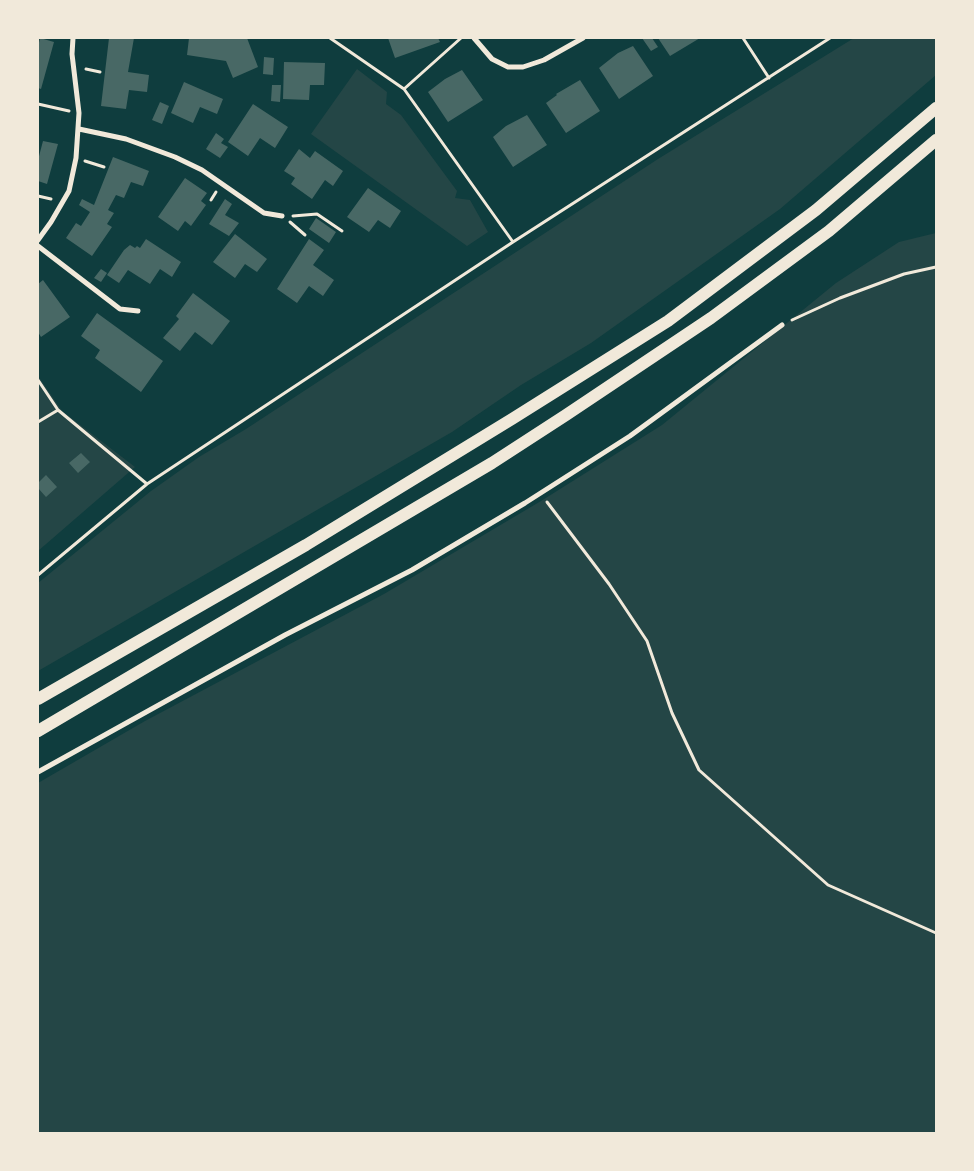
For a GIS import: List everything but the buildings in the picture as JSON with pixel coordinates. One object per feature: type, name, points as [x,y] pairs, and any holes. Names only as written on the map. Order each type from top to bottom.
[{"type":"main road","points":[[38,699],[306,545],[668,321],[816,210],[936,108]]},
{"type":"main road","points":[[38,731],[492,463],[566,416],[711,318],[829,231],[936,140]]},
{"type":"street","points":[[38,240],[52,222],[69,191],[76,158],[79,113],[72,54],[73,38]]},
{"type":"street","points":[[474,38],[492,59],[508,67],[523,67],[544,60],[583,38]]},
{"type":"street","points":[[79,129],[126,139],[175,157],[202,170],[264,213],[282,216]]},
{"type":"street","points":[[38,246],[120,310],[138,311]]},
{"type":"street","points":[[38,772],[285,635],[412,570],[630,436],[782,325]]},
{"type":"path","points":[[330,38],[404,89],[513,242]]},
{"type":"path","points":[[404,89],[461,38]]},
{"type":"path","points":[[743,38],[769,78]]},
{"type":"path","points":[[38,576],[147,484],[513,242],[830,38]]},
{"type":"path","points":[[38,104],[79,113]]},
{"type":"path","points":[[76,158],[104,167]]},
{"type":"path","points":[[282,216],[317,214],[342,232]]},
{"type":"path","points":[[282,216],[305,234]]},
{"type":"path","points":[[782,325],[840,298],[895,277],[936,267]]},
{"type":"path","points":[[38,380],[58,410],[147,484]]},
{"type":"path","points":[[38,422],[58,410]]},
{"type":"path","points":[[540,493],[609,584],[646,641],[672,713],[699,770],[828,885],[936,933]]},
{"type":"shaded area","points":[[854,38],[936,38],[936,75],[780,209],[591,343],[521,385],[452,432],[38,671],[38,583],[151,491],[199,457],[246,429],[658,159]]},
{"type":"shaded area","points":[[357,69],[387,92],[386,104],[401,115],[457,191],[455,198],[470,200],[488,232],[467,246],[311,134]]},
{"type":"shaded area","points":[[936,233],[936,1133],[38,1133],[38,783],[145,721],[384,594],[541,501],[662,425],[836,283],[899,242]]},
{"type":"shaded area","points":[[38,376],[62,411],[135,467],[38,551]]}]
